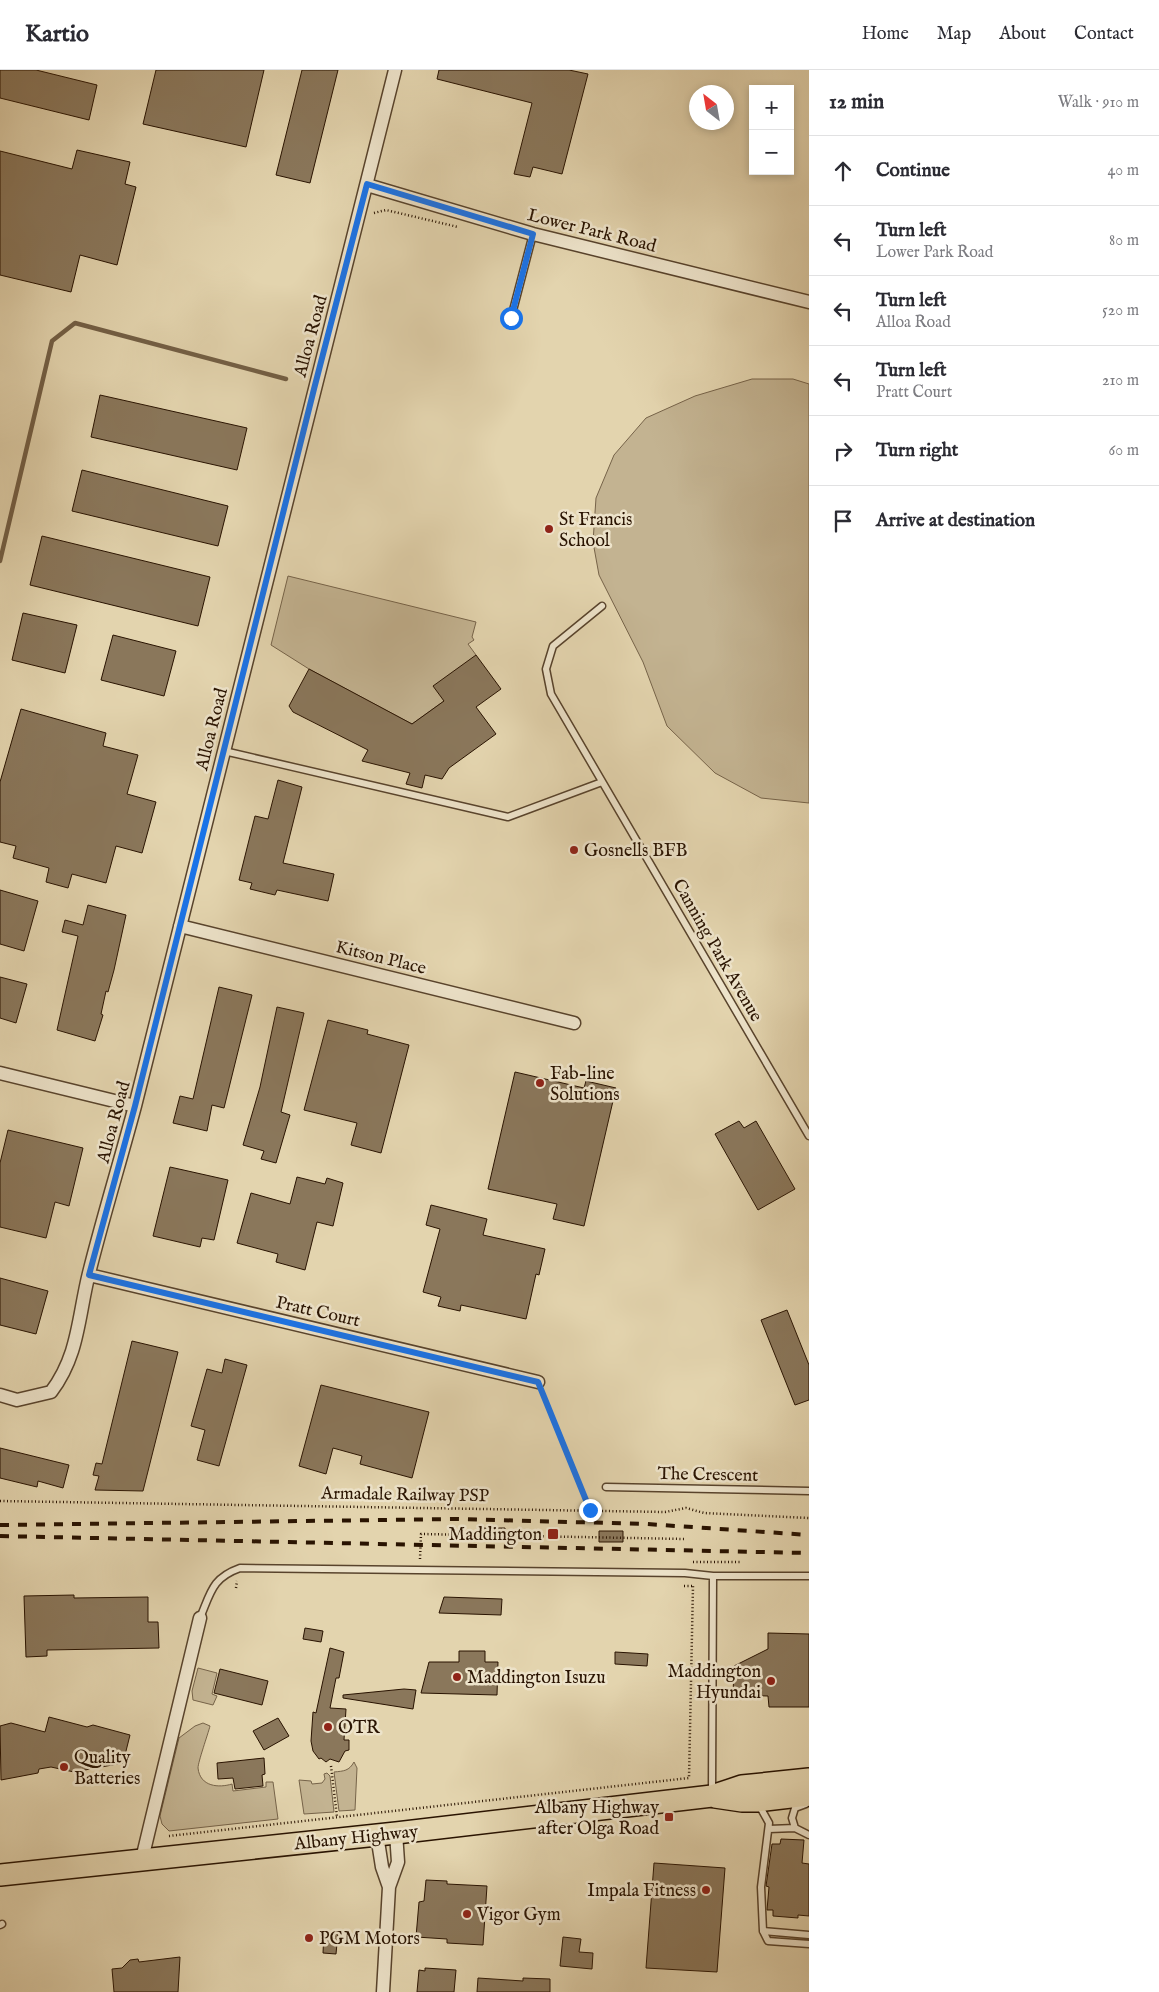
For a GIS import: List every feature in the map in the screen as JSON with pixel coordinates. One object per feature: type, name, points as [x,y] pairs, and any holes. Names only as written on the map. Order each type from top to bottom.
[{"type":"highway","name":"Albany Highway","points":[[0,1875],[142,1858],[387,1834],[712,1796],[742,1786],[809,1779]]},
{"type":"highway","name":"Albany Highway","points":[[712,1796],[742,1801],[757,1801],[809,1795]]},
{"type":"street","name":"Alloa Road","points":[[0,1396],[17,1400],[51,1392],[63,1376],[74,1348],[89,1275],[135,1106],[396,70]]},
{"type":"street","name":"Lower Park Road","points":[[367,184],[533,234],[809,302]]},
{"type":"street","name":"Kitson Place","points":[[180,926],[574,1023]]},
{"type":"street","points":[[0,1073],[135,1106]]},
{"type":"street","name":"Pratt Court","points":[[89,1275],[538,1382]]},
{"type":"street","points":[[142,1858],[200,1618]]},
{"type":"street","points":[[383,1992],[389,1887],[398,1862],[387,1834]]},
{"type":"street","points":[[387,1834],[382,1867],[389,1887]]},
{"type":"lane","points":[[511,318],[533,234]]},
{"type":"lane","name":"Canning Park Avenue","points":[[602,606],[553,646],[546,669],[551,694],[809,1136]]},
{"type":"lane","points":[[224,751],[508,817],[602,782]]},
{"type":"lane","name":"The Crescent","points":[[606,1487],[809,1491]]},
{"type":"lane","points":[[200,1618],[216,1583],[226,1573],[240,1568],[809,1576]]},
{"type":"lane","points":[[712,1796],[713,1576]]},
{"type":"lane","points":[[757,1801],[770,1823],[761,1888],[763,1932],[768,1941],[809,1944]]},
{"type":"lane","points":[[794,1828],[792,1818],[795,1808],[809,1802]]},
{"type":"lane","points":[[769,1828],[794,1828],[809,1835]]},
{"type":"lane","points":[[763,1932],[809,1935]]},
{"type":"path","points":[[538,1382],[590,1510]]},
{"type":"path","name":"Armadale Railway PSP","points":[[0,1501],[665,1512],[686,1508],[704,1513],[809,1518]]},
{"type":"path","points":[[420,1559],[421,1534],[685,1539]]},
{"type":"path","points":[[169,1836],[689,1778],[693,1586],[684,1586]]},
{"type":"path","points":[[330,1766],[337,1817]]},
{"type":"shaded area","points":[[752,379],[793,379],[809,384],[809,803],[761,798],[715,773],[667,726],[643,662],[599,575],[593,542],[596,498],[614,455],[646,418],[695,396]]},
{"type":"shaded area","points":[[288,576],[476,622],[472,637],[474,640],[468,644],[476,655],[444,701],[412,724],[309,669],[271,645]]},
{"type":"shaded area","points":[[198,1668],[217,1673],[212,1694],[217,1696],[213,1705],[193,1700],[192,1691]]},
{"type":"shaded area","points":[[203,1723],[210,1726],[198,1765],[202,1779],[216,1786],[232,1784],[233,1791],[266,1787],[266,1782],[273,1782],[278,1819],[169,1831],[162,1824],[160,1816],[179,1738],[195,1726]]},
{"type":"shaded area","points":[[354,1762],[357,1768],[355,1810],[339,1811],[334,1772],[346,1770]]},
{"type":"shaded area","points":[[327,1773],[330,1776],[334,1812],[304,1814],[299,1780],[311,1781],[312,1784],[322,1783],[325,1779],[324,1774]]},
{"type":"building","points":[[0,70],[36,70],[97,85],[89,120],[0,98]]},
{"type":"building","points":[[156,70],[264,70],[246,147],[143,124]]},
{"type":"building","points":[[302,70],[338,70],[310,183],[276,175]]},
{"type":"building","points":[[439,70],[569,70],[588,74],[562,174],[533,167],[530,177],[514,174],[532,103],[437,79]]},
{"type":"building","points":[[77,150],[130,162],[125,184],[136,187],[117,265],[80,255],[71,292],[0,275],[0,151],[72,169]]},
{"type":"building","points":[[100,395],[247,428],[237,470],[91,437]]},
{"type":"building","points":[[82,470],[228,506],[218,546],[72,511]]},
{"type":"building","points":[[42,536],[210,577],[198,626],[30,585]]},
{"type":"building","points":[[23,613],[77,625],[65,673],[12,660]]},
{"type":"building","points":[[113,635],[176,651],[164,696],[101,680]]},
{"type":"building","points":[[476,655],[501,689],[476,707],[496,734],[449,768],[442,779],[425,775],[422,788],[406,784],[410,773],[362,761],[368,750],[293,712],[289,706],[309,669],[412,724],[444,701],[433,686]]},
{"type":"building","points":[[21,709],[106,733],[103,746],[138,755],[127,794],[156,802],[142,853],[116,846],[106,883],[72,874],[68,888],[46,882],[49,868],[13,858],[16,846],[0,842],[0,782]]},
{"type":"building","points":[[278,780],[302,787],[283,863],[334,874],[328,901],[277,890],[275,895],[250,889],[252,883],[239,880],[255,816],[268,819]]},
{"type":"building","points":[[0,890],[38,901],[24,951],[0,944]]},
{"type":"building","points":[[88,905],[126,915],[114,970],[108,992],[106,991],[101,1014],[103,1015],[95,1041],[57,1030],[78,936],[62,932],[65,920],[83,925]]},
{"type":"building","points":[[0,977],[27,984],[16,1023],[0,1018]]},
{"type":"building","points":[[219,987],[252,995],[224,1108],[212,1105],[207,1131],[173,1123],[180,1096],[193,1099]]},
{"type":"building","points":[[277,1007],[304,1013],[281,1112],[290,1115],[276,1163],[261,1159],[264,1151],[243,1145],[260,1087]]},
{"type":"building","points":[[328,1020],[368,1030],[367,1034],[409,1045],[381,1153],[351,1145],[357,1123],[304,1110]]},
{"type":"building","points":[[515,1072],[584,1088],[586,1081],[616,1088],[584,1226],[553,1219],[557,1204],[488,1189]]},
{"type":"building","points":[[739,1121],[744,1128],[756,1121],[795,1189],[758,1210],[715,1134]]},
{"type":"building","points":[[8,1130],[83,1148],[69,1206],[55,1202],[46,1238],[0,1227],[0,1163]]},
{"type":"building","points":[[170,1167],[228,1180],[214,1240],[202,1238],[200,1247],[153,1236]]},
{"type":"building","points":[[297,1177],[325,1184],[327,1178],[343,1183],[333,1226],[317,1222],[305,1270],[276,1262],[278,1254],[237,1243],[251,1193],[290,1204]]},
{"type":"building","points":[[431,1205],[487,1219],[483,1235],[545,1249],[539,1275],[536,1274],[526,1319],[461,1305],[460,1311],[438,1306],[441,1297],[423,1292],[440,1229],[426,1225]]},
{"type":"building","points":[[0,1278],[48,1291],[36,1334],[0,1325]]},
{"type":"building","points":[[787,1310],[809,1365],[809,1400],[795,1405],[761,1320]]},
{"type":"building","points":[[132,1341],[178,1352],[143,1491],[95,1490],[99,1476],[93,1475],[96,1463],[102,1464]]},
{"type":"building","points":[[225,1359],[247,1365],[219,1466],[197,1460],[205,1430],[191,1426],[207,1369],[222,1373]]},
{"type":"building","points":[[321,1385],[429,1412],[412,1478],[360,1464],[362,1456],[333,1448],[326,1474],[299,1466]]},
{"type":"building","points":[[0,1448],[69,1465],[63,1488],[38,1481],[37,1487],[0,1478]]},
{"type":"building","points":[[481,1528],[505,1528],[505,1540],[481,1540]]},
{"type":"building","points":[[599,1531],[623,1531],[623,1542],[599,1542]]},
{"type":"building","points":[[74,1595],[74,1598],[148,1597],[148,1622],[158,1622],[159,1648],[47,1650],[47,1656],[26,1657],[24,1596]]},
{"type":"building","points":[[444,1597],[502,1599],[501,1615],[439,1613]]},
{"type":"building","points":[[305,1628],[323,1631],[321,1642],[303,1639]]},
{"type":"building","name":"Maddington Hyundai","points":[[768,1633],[809,1634],[809,1707],[769,1707],[768,1696],[733,1695],[734,1666],[768,1649]]},
{"type":"building","name":"OTR","points":[[330,1648],[344,1652],[330,1708],[346,1709],[344,1740],[349,1740],[349,1750],[345,1751],[339,1762],[330,1759],[326,1762],[321,1758],[319,1759],[313,1751],[311,1741],[313,1712],[316,1713]]},
{"type":"building","points":[[459,1651],[485,1651],[485,1662],[498,1662],[497,1695],[421,1693],[429,1662],[459,1662]]},
{"type":"building","points":[[615,1652],[648,1654],[647,1666],[615,1664]]},
{"type":"building","points":[[220,1669],[268,1681],[262,1705],[214,1693]]},
{"type":"building","points":[[404,1689],[416,1690],[413,1709],[343,1698],[343,1695]]},
{"type":"building","points":[[49,1717],[87,1727],[93,1725],[130,1735],[123,1763],[74,1772],[51,1767],[39,1769],[38,1773],[1,1780],[0,1726],[11,1723],[45,1732]]},
{"type":"building","name":"OTR","points":[[278,1718],[289,1736],[264,1750],[253,1731]]},
{"type":"building","points":[[264,1758],[265,1774],[262,1775],[263,1786],[235,1789],[233,1778],[218,1779],[217,1763]]},
{"type":"building","points":[[781,1839],[804,1840],[802,1863],[809,1864],[809,1916],[798,1915],[798,1918],[773,1916],[773,1910],[767,1910],[769,1887],[766,1886],[772,1844],[780,1844]]},
{"type":"building","points":[[654,1863],[725,1868],[717,1972],[646,1968]]},
{"type":"building","points":[[426,1880],[447,1881],[447,1884],[487,1886],[483,1945],[447,1943],[447,1939],[416,1937],[419,1902],[424,1901]]},
{"type":"building","points":[[324,1932],[338,1933],[336,1954],[323,1953]]},
{"type":"building","points":[[563,1937],[581,1939],[579,1952],[593,1953],[592,1969],[560,1966]]},
{"type":"building","points":[[180,1957],[178,1992],[114,1992],[112,1969],[122,1968],[130,1960],[138,1959],[139,1962]]},
{"type":"building","points":[[425,1968],[456,1970],[454,1992],[417,1992],[419,1970],[425,1971]]},
{"type":"building","points":[[478,1978],[523,1981],[523,1978],[550,1979],[550,1992],[477,1992]]},
{"type":"waterway","points":[[0,561],[52,341],[75,323],[286,379]]},
{"type":"railway","points":[[0,1525],[457,1519],[647,1524],[809,1535]]},
{"type":"railway","points":[[0,1536],[809,1553]]},
{"type":"place","name":"St Francis School","points":[[549,529]]},
{"type":"place","name":"Gosnells BFB","points":[[574,850]]},
{"type":"place","name":"Fab-line Solutions","points":[[540,1083]]},
{"type":"place","name":"Maddington","points":[[553,1534]]},
{"type":"place","name":"Maddington Isuzu","points":[[457,1677]]},
{"type":"place","name":"Maddington Hyundai","points":[[771,1681]]},
{"type":"place","name":"OTR","points":[[328,1727]]},
{"type":"place","name":"Quality Batteries","points":[[64,1767]]},
{"type":"place","name":"Albany Highway after Olga Road","points":[[669,1817]]},
{"type":"place","name":"Impala Fitness","points":[[706,1890]]},
{"type":"place","name":"Vigor Gym","points":[[467,1914]]},
{"type":"place","name":"PGM Motors","points":[[309,1938]]},
{"type":"route","points":[[511,318],[533,234],[367,184],[135,1106],[89,1275],[538,1382],[590,1510]]}]
